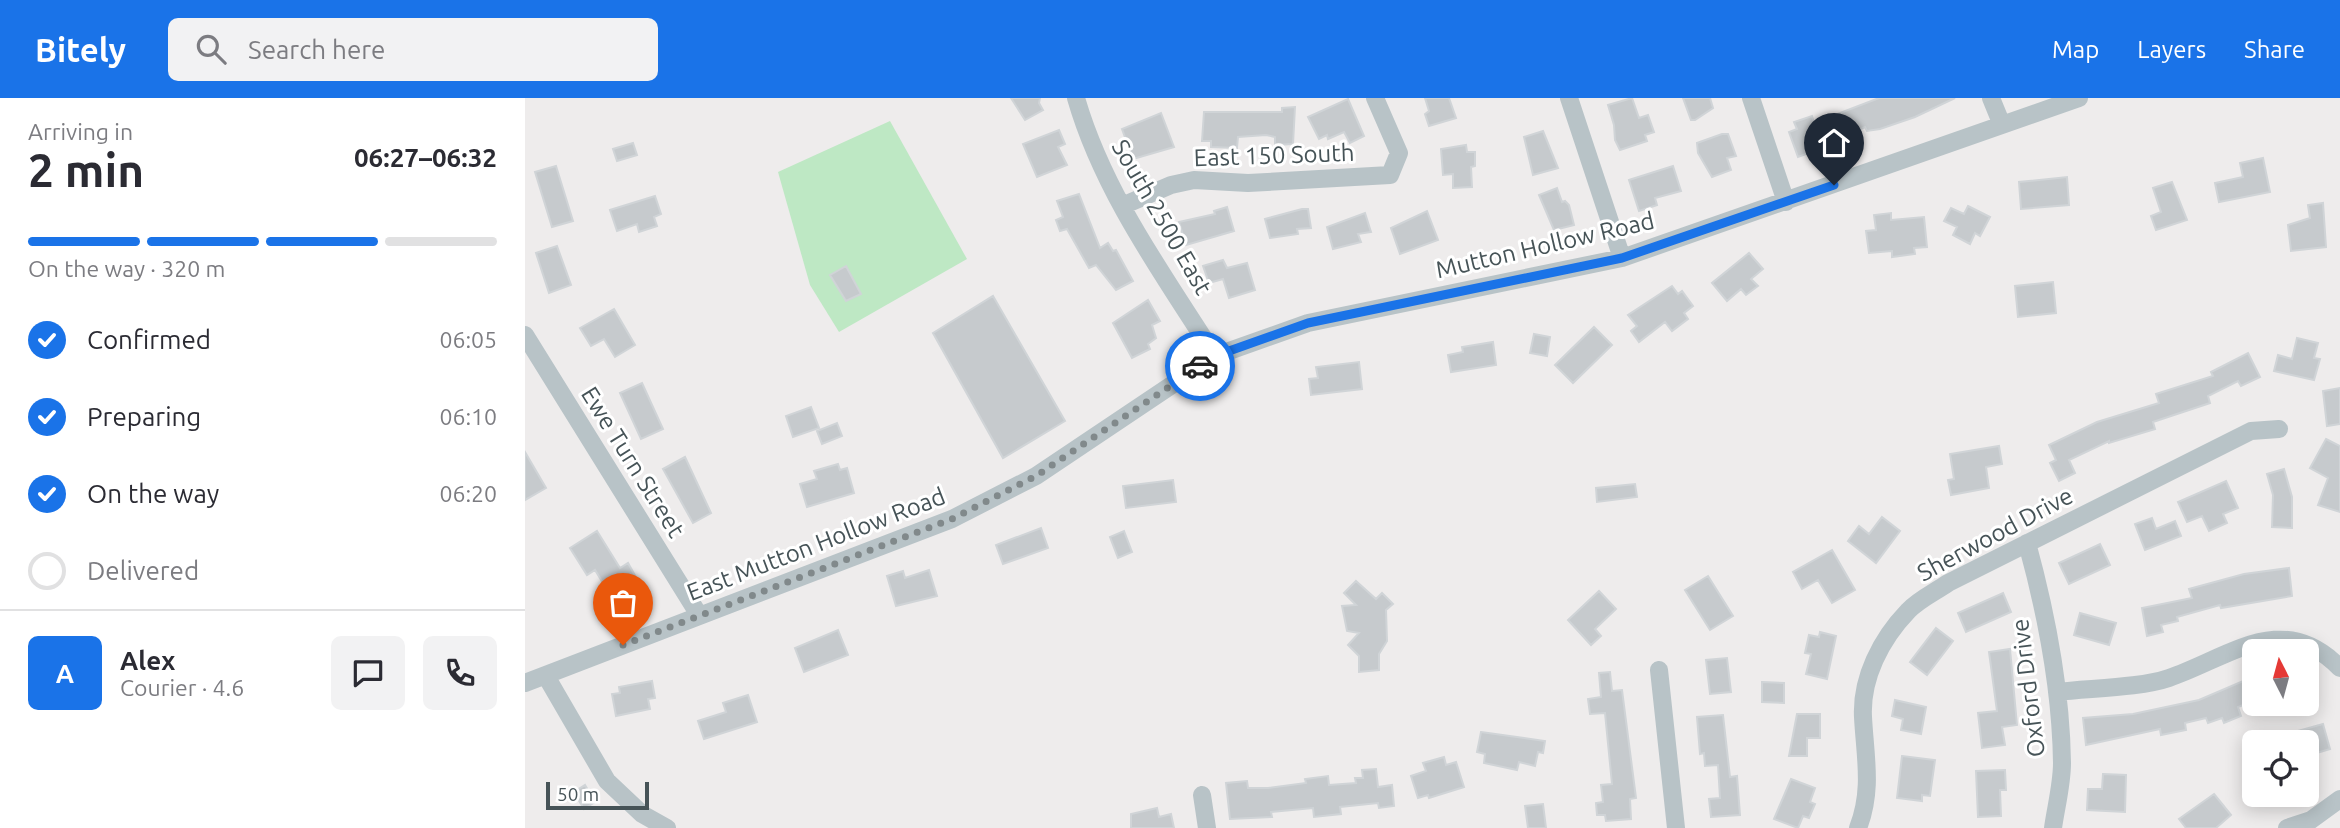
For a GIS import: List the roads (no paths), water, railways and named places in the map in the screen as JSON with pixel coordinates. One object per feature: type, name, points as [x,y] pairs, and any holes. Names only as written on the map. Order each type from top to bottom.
[{"type":"street","name":"South 2500 East","points":[[1076,98],[1101,165],[1122,206],[1215,356]]},
{"type":"street","name":"East 150 South","points":[[1122,206],[1171,185],[1193,180],[1248,183],[1390,175],[1399,153],[1375,98]]},
{"type":"street","points":[[1569,98],[1622,258]]},
{"type":"street","points":[[1751,98],[1786,202]]},
{"type":"street","points":[[1991,98],[2002,125]]},
{"type":"street","name":"Mutton Hollow Road","points":[[1111,425],[1215,356],[1308,323],[1622,258],[2079,98]]},
{"type":"street","name":"Ewe Turn Street","points":[[525,335],[699,615]]},
{"type":"street","name":"East Mutton Hollow Road","points":[[525,683],[952,519],[1036,476],[1111,425]]},
{"type":"street","name":"Sherwood Drive","points":[[1858,828],[1866,807],[1868,764],[1862,714],[1868,673],[1885,639],[1909,609],[1948,583],[2251,431],[2279,429]]},
{"type":"street","name":"Oxford Drive","points":[[2027,544],[2048,620],[2057,692],[2062,766],[2053,828]]},
{"type":"street","points":[[2057,692],[2167,679],[2242,645],[2270,639],[2303,642],[2340,668]]},
{"type":"street","points":[[1660,670],[1676,828]]},
{"type":"street","points":[[546,676],[607,781],[642,814],[667,828]]},
{"type":"street","points":[[1202,795],[1207,828]]},
{"type":"street","points":[[2287,828],[2312,824],[2340,799]]}]
